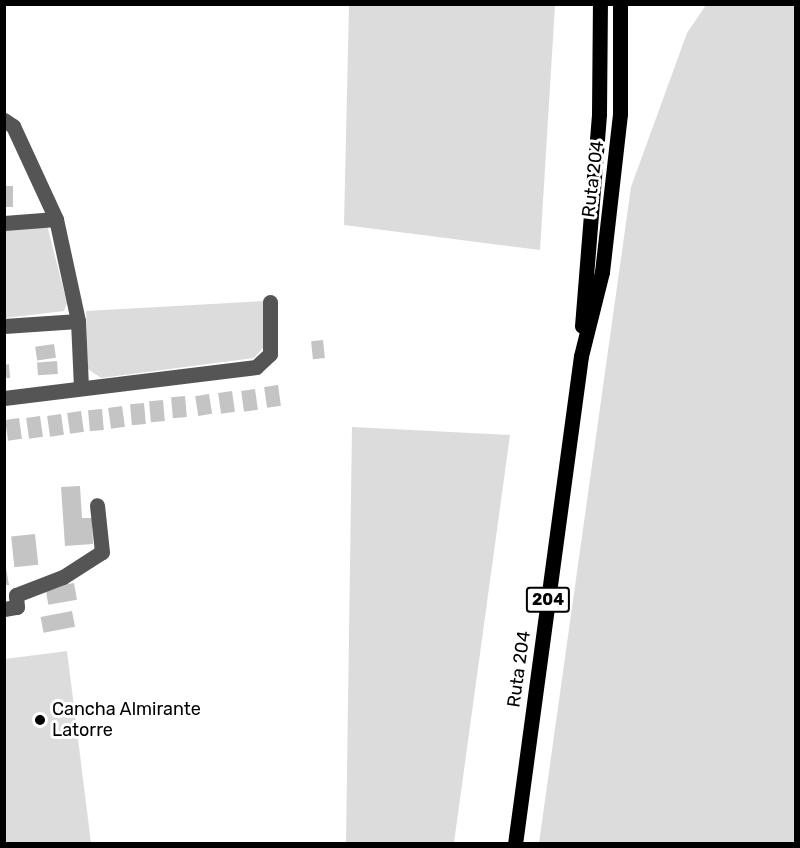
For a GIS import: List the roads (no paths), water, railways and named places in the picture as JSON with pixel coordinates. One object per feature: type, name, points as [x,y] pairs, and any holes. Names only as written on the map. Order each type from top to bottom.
[{"type":"main road","name":"Ruta 204","points":[[515,843],[581,356],[599,114],[600,4]]},
{"type":"main road","name":"Ruta 204","points":[[581,356],[602,272],[619,125],[620,4]]},
{"type":"street","points":[[4,120],[13,126],[56,219],[78,321],[81,387]]},
{"type":"street","points":[[4,223],[56,219]]},
{"type":"street","points":[[4,399],[81,387],[256,367],[270,354],[270,302]]},
{"type":"street","points":[[4,326],[78,321]]},
{"type":"street","points":[[11,608],[16,595],[63,577],[102,552],[97,505]]},
{"type":"place","name":"Cancha Almirante Latorre","points":[[40,720]]}]
